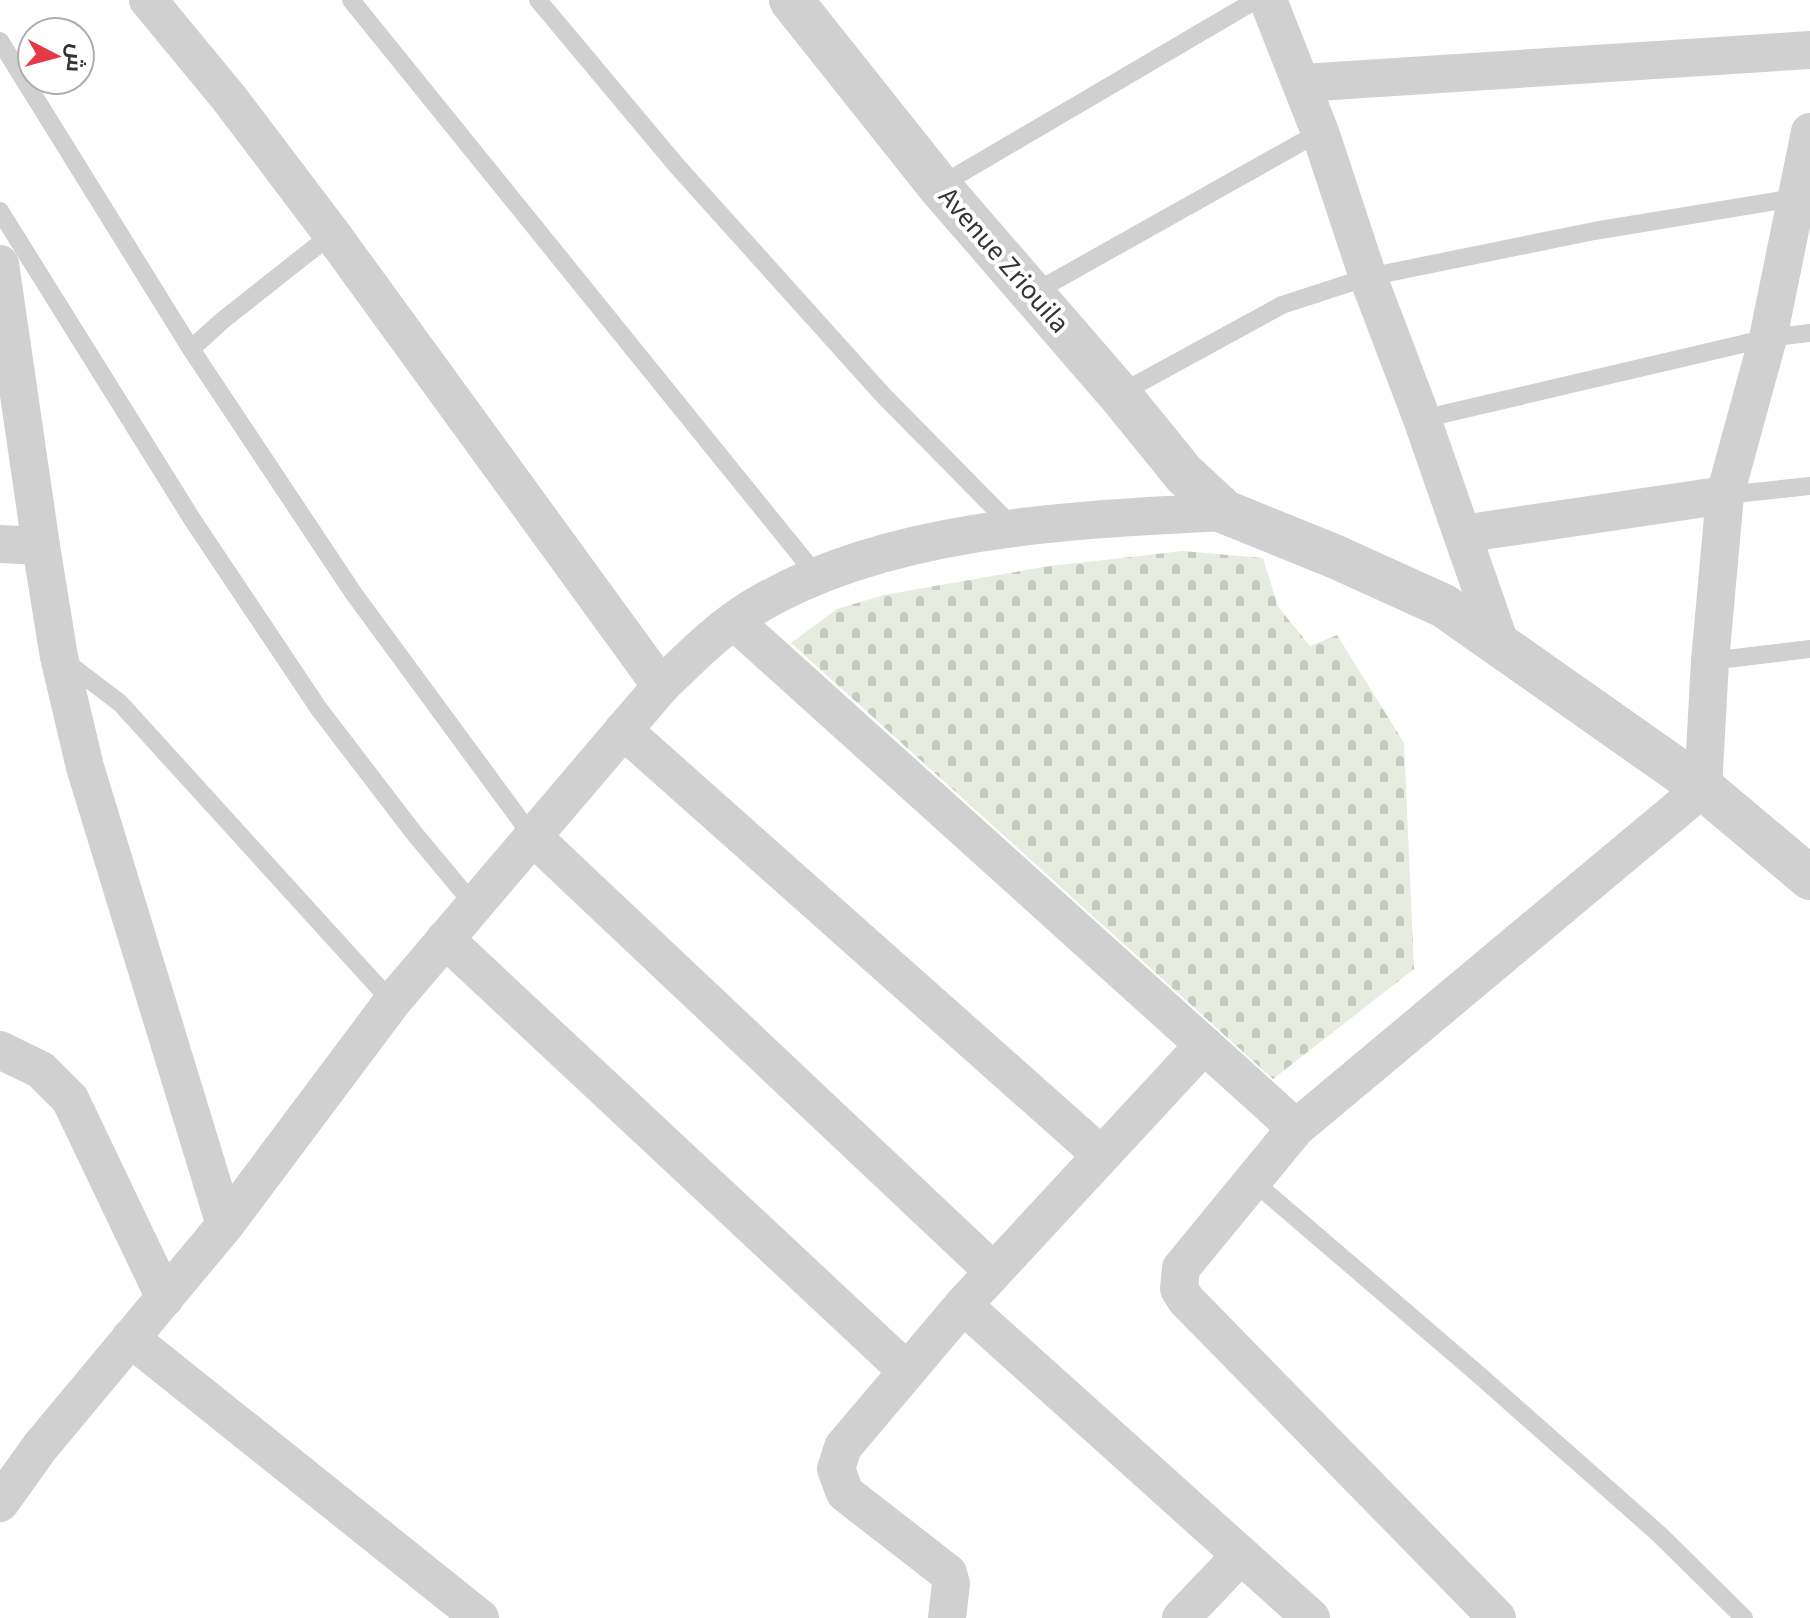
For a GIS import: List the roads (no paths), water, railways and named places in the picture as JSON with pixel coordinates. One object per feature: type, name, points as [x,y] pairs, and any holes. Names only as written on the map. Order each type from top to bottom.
[{"type":"street","points":[[148,0],[229,98],[332,234],[661,686]]},
{"type":"street","name":"Avenue Zriouila","points":[[791,0],[939,186],[1184,474],[1225,512]]},
{"type":"street","points":[[1268,0],[1320,132],[1368,277],[1422,419],[1501,646]]},
{"type":"street","points":[[1302,83],[1810,50]]},
{"type":"street","points":[[1497,1618],[1197,1312],[1179,1289],[1181,1268],[1296,1128],[1703,788],[1710,661],[1725,495],[1768,338],[1810,132]]},
{"type":"street","points":[[0,264],[59,657],[85,767],[225,1225]]},
{"type":"street","points":[[1462,534],[1725,495]]},
{"type":"street","points":[[0,1503],[40,1447],[225,1225],[392,1002],[661,686],[709,640],[752,608],[846,565],[894,551],[1014,528],[1068,521],[1225,512],[1336,557],[1444,606],[1703,788],[1810,878]]},
{"type":"street","points":[[0,544],[41,546]]},
{"type":"street","points":[[734,621],[1296,1128]]},
{"type":"street","points":[[623,730],[1101,1155]]},
{"type":"street","points":[[532,836],[993,1271]]},
{"type":"street","points":[[445,939],[906,1370]]},
{"type":"street","points":[[947,1618],[951,1584],[948,1573],[845,1493],[836,1469],[843,1447],[993,1271],[1204,1045]]},
{"type":"street","points":[[0,1050],[41,1070],[70,1099],[165,1298]]},
{"type":"street","points":[[963,1305],[1311,1618]]},
{"type":"street","points":[[130,1338],[480,1618]]},
{"type":"street","points":[[1181,1618],[1241,1555]]},
{"type":"lane","points":[[351,0],[817,576]]},
{"type":"lane","points":[[538,0],[708,200],[883,395],[1014,528]]},
{"type":"lane","points":[[939,186],[1256,0]]},
{"type":"lane","points":[[0,41],[191,349],[354,594],[532,836]]},
{"type":"lane","points":[[1033,293],[1320,132]]},
{"type":"lane","points":[[1119,394],[1282,305],[1368,277],[1594,231],[1795,198]]},
{"type":"lane","points":[[0,211],[192,519],[319,709],[414,833],[474,905]]},
{"type":"lane","points":[[191,349],[332,234]]},
{"type":"lane","points":[[1422,419],[1768,338],[1810,333]]},
{"type":"lane","points":[[1725,495],[1810,486]]},
{"type":"lane","points":[[1710,661],[1810,649]]},
{"type":"lane","points":[[59,657],[90,677],[120,703],[392,1002]]},
{"type":"lane","points":[[1253,1181],[1647,1524],[1744,1618]]}]
